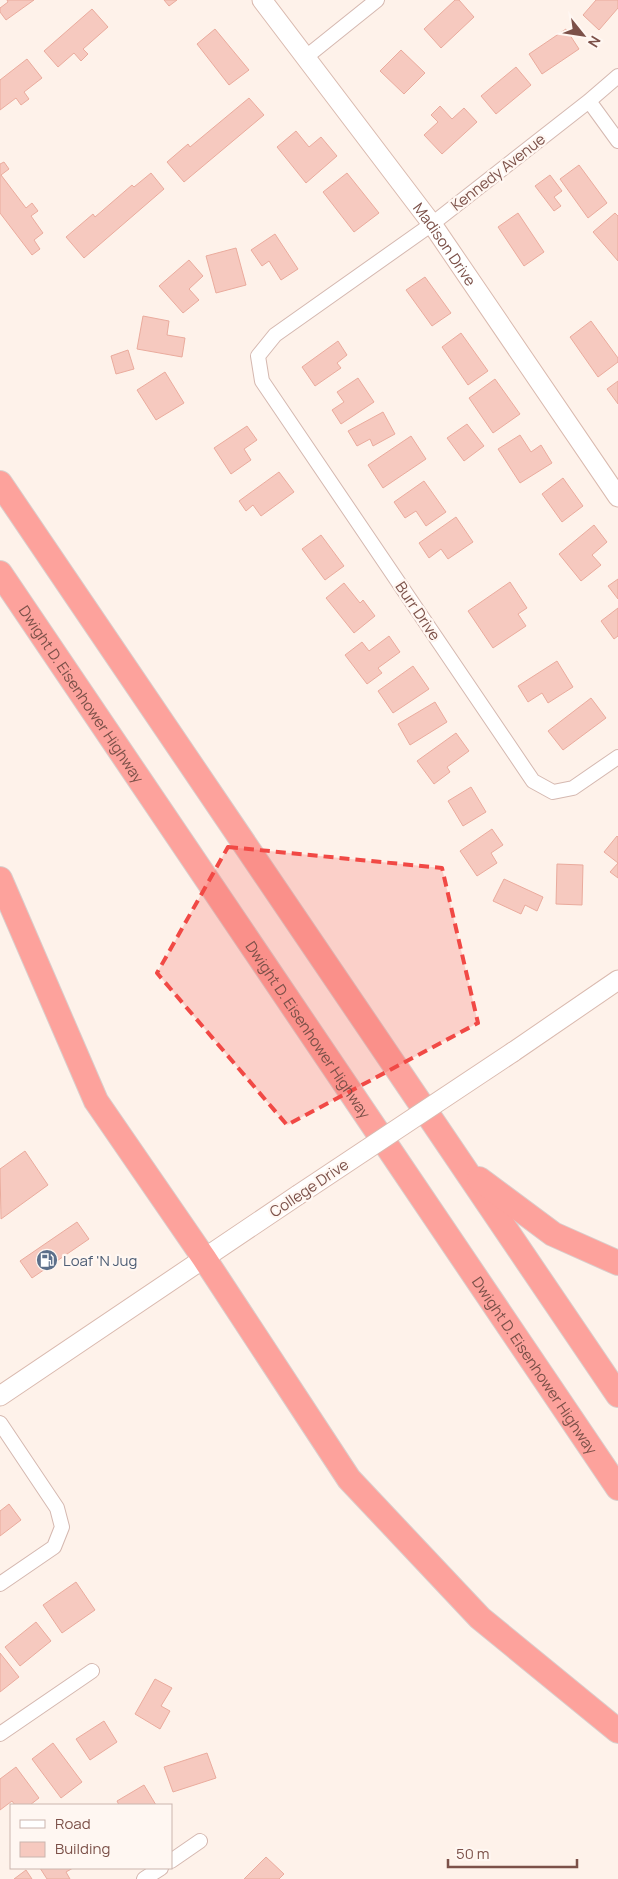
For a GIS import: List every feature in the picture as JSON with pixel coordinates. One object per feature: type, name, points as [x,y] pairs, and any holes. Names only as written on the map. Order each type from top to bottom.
[{"type":"highway","points":[[0,483],[618,1395]]},
{"type":"highway","name":"Dwight D. Eisenhower Highway","points":[[0,573],[618,1488]]},
{"type":"highway","points":[[0,879],[96,1101],[204,1258],[349,1479],[480,1618],[618,1731]]},
{"type":"highway","points":[[465,1168],[553,1234],[618,1263]]},
{"type":"main road","name":"Madison Drive","points":[[262,0],[432,224],[618,496]]},
{"type":"main road","name":"College Drive","points":[[0,1396],[618,980]]},
{"type":"street","points":[[306,57],[377,0]]},
{"type":"street","name":"Kennedy Avenue","points":[[258,356],[275,335],[432,224],[589,101],[618,76]]},
{"type":"street","points":[[589,101],[618,141]]},
{"type":"street","name":"Burr Drive","points":[[258,356],[262,381],[533,781],[553,792],[573,788],[618,757]]},
{"type":"street","points":[[0,1423],[57,1508],[62,1527],[54,1547],[0,1584]]},
{"type":"street","points":[[0,1734],[92,1672]]},
{"type":"street","points":[[172,1860],[200,1841]]},
{"type":"street","points":[[144,1879],[159,1869]]},
{"type":"highlighted area","points":[[228,847],[442,868],[478,1023],[287,1125],[157,973]]},
{"type":"building","points":[[7,0],[34,0],[6,20],[0,12],[0,8],[8,2]]},
{"type":"building","points":[[164,0],[177,0],[169,6]]},
{"type":"building","points":[[455,0],[459,0],[474,17],[441,48],[424,29]]},
{"type":"building","points":[[596,0],[618,0],[618,8],[599,30],[583,15]]},
{"type":"building","points":[[92,9],[108,27],[83,49],[88,54],[81,61],[74,53],[58,67],[44,51]]},
{"type":"building","points":[[215,29],[249,70],[229,85],[197,44]]},
{"type":"building","points":[[566,29],[579,49],[542,74],[529,54]]},
{"type":"building","points":[[401,50],[425,73],[404,94],[380,71]]},
{"type":"building","points":[[27,59],[42,78],[24,92],[29,99],[21,105],[16,98],[0,110],[0,80]]},
{"type":"building","points":[[516,67],[531,85],[496,114],[481,96]]},
{"type":"building","points":[[249,98],[264,115],[184,182],[167,162],[188,144],[190,147]]},
{"type":"building","points":[[440,106],[452,119],[464,108],[477,122],[442,154],[424,135],[438,122],[431,115]]},
{"type":"building","points":[[296,131],[309,147],[321,137],[337,156],[306,183],[277,147]]},
{"type":"building","points":[[4,162],[9,169],[1,175],[26,208],[32,203],[38,211],[31,216],[43,233],[34,240],[40,249],[32,255],[0,213],[0,164]]},
{"type":"building","points":[[579,165],[607,203],[588,218],[560,179]]},
{"type":"building","points":[[151,173],[164,189],[84,258],[66,237],[93,214],[95,217],[132,185],[134,187]]},
{"type":"building","points":[[347,173],[379,213],[354,232],[323,192]]},
{"type":"building","points":[[550,175],[562,191],[554,197],[561,206],[554,211],[535,186]]},
{"type":"building","points":[[518,213],[544,252],[524,266],[498,227]]},
{"type":"building","points":[[615,213],[618,216],[618,261],[593,232]]},
{"type":"building","points":[[275,234],[298,269],[281,280],[269,261],[262,266],[251,250]]},
{"type":"building","points":[[236,248],[246,285],[216,293],[206,256]]},
{"type":"building","points":[[189,260],[203,276],[189,289],[199,300],[183,313],[159,286]]},
{"type":"building","points":[[425,277],[451,313],[432,326],[406,290]]},
{"type":"building","points":[[143,316],[169,321],[167,335],[185,338],[182,357],[137,349]]},
{"type":"building","points":[[591,321],[618,358],[618,362],[598,377],[570,337]]},
{"type":"building","points":[[461,333],[488,371],[468,385],[442,347]]},
{"type":"building","points":[[338,341],[347,355],[337,363],[341,368],[315,386],[302,367]]},
{"type":"building","points":[[128,350],[134,369],[116,374],[111,356]]},
{"type":"building","points":[[165,372],[184,403],[156,420],[137,390]]},
{"type":"building","points":[[358,378],[374,402],[341,424],[332,410],[344,402],[337,392]]},
{"type":"building","points":[[495,379],[520,414],[493,433],[469,398]]},
{"type":"building","points":[[618,381],[618,404],[607,389]]},
{"type":"building","points":[[383,412],[395,434],[373,446],[370,439],[357,446],[348,431]]},
{"type":"building","points":[[467,424],[484,446],[464,461],[447,438]]},
{"type":"building","points":[[247,426],[257,440],[244,449],[251,460],[231,474],[214,448]]},
{"type":"building","points":[[520,435],[531,452],[541,445],[552,463],[520,483],[498,449]]},
{"type":"building","points":[[411,436],[426,459],[383,488],[368,465]]},
{"type":"building","points":[[279,472],[294,492],[261,516],[253,505],[246,511],[239,501]]},
{"type":"building","points":[[563,478],[583,506],[562,522],[542,494]]},
{"type":"building","points":[[424,481],[446,512],[426,526],[416,511],[405,518],[394,502]]},
{"type":"building","points":[[456,517],[473,542],[448,559],[441,549],[429,558],[419,543]]},
{"type":"building","points":[[594,525],[607,542],[592,555],[601,565],[581,581],[559,554]]},
{"type":"building","points":[[321,535],[344,566],[325,580],[302,549]]},
{"type":"building","points":[[618,579],[618,599],[608,586]]},
{"type":"building","points":[[510,582],[527,608],[518,614],[526,626],[493,648],[468,611]]},
{"type":"building","points":[[344,583],[360,603],[363,600],[375,616],[354,633],[326,598]]},
{"type":"building","points":[[618,608],[618,636],[614,639],[601,621]]},
{"type":"building","points":[[389,636],[400,652],[378,668],[382,673],[367,684],[345,655],[362,642],[369,651]]},
{"type":"building","points":[[557,661],[573,687],[548,703],[542,693],[528,702],[518,686]]},
{"type":"building","points":[[413,666],[429,689],[393,713],[378,691]]},
{"type":"building","points":[[591,698],[606,718],[563,750],[548,731]]},
{"type":"building","points":[[435,702],[447,722],[410,745],[398,724]]},
{"type":"building","points":[[456,733],[469,751],[447,767],[450,772],[434,784],[417,761]]},
{"type":"building","points":[[471,787],[486,812],[463,826],[448,801]]},
{"type":"building","points":[[492,829],[503,845],[491,853],[497,863],[477,876],[460,851]]},
{"type":"building","points":[[618,837],[618,863],[604,852]]},
{"type":"building","points":[[618,863],[618,878],[610,872]]},
{"type":"building","points":[[557,864],[583,865],[582,905],[556,904]]},
{"type":"building","points":[[504,879],[543,897],[537,911],[525,905],[521,914],[493,901]]},
{"type":"building","points":[[25,1151],[48,1185],[1,1219],[0,1169]]},
{"type":"building","points":[[77,1222],[89,1239],[32,1278],[20,1261]]},
{"type":"building","points":[[9,1504],[21,1520],[0,1536],[0,1511]]},
{"type":"building","points":[[76,1582],[95,1610],[62,1633],[43,1605]]},
{"type":"building","points":[[36,1622],[51,1641],[20,1666],[5,1647]]},
{"type":"building","points":[[0,1653],[19,1677],[0,1692]]},
{"type":"building","points":[[155,1679],[172,1688],[161,1706],[170,1711],[160,1729],[135,1714]]},
{"type":"building","points":[[104,1721],[117,1742],[90,1760],[76,1739]]},
{"type":"building","points":[[53,1743],[82,1782],[61,1798],[32,1759]]},
{"type":"building","points":[[207,1753],[216,1778],[173,1792],[164,1767]]},
{"type":"building","points":[[16,1767],[39,1798],[31,1804],[14,1804],[12,1801],[0,1810],[0,1779]]},
{"type":"building","points":[[144,1785],[155,1804],[118,1804],[117,1801]]},
{"type":"building","points":[[266,1857],[284,1874],[279,1879],[244,1879]]},
{"type":"building","points":[[41,1869],[71,1869],[66,1872],[70,1879],[47,1879]]},
{"type":"building","points":[[26,1870],[32,1879],[14,1879]]},
{"type":"place","name":"Loaf 'N Jug","points":[[47,1260]]}]
